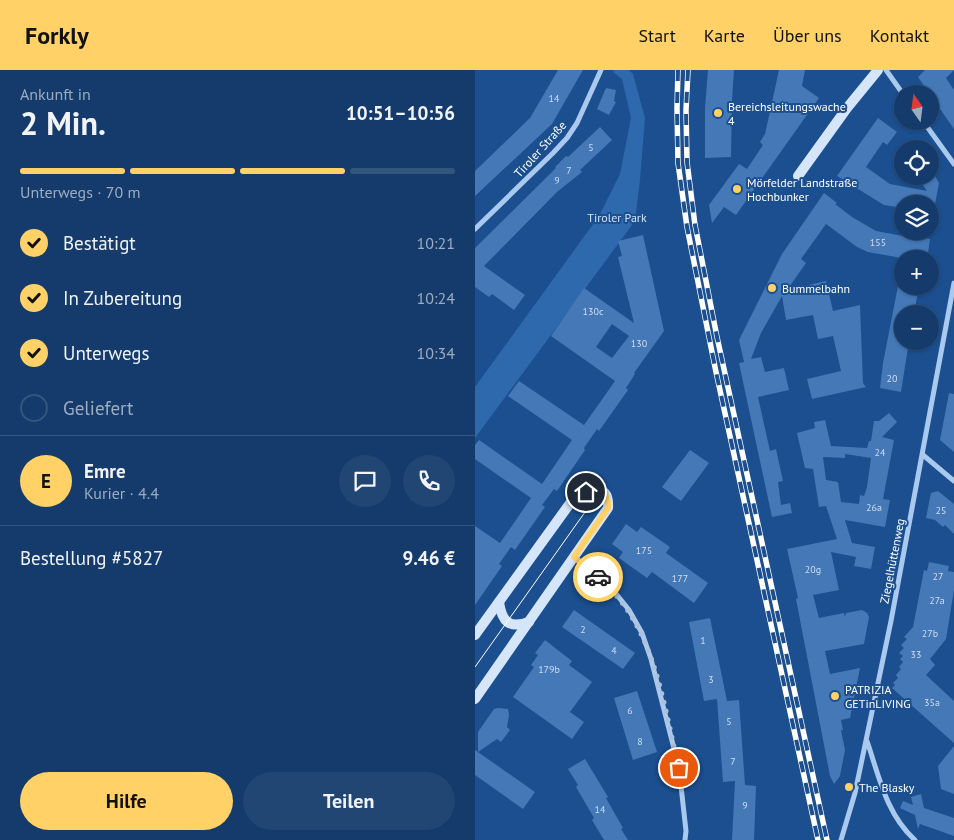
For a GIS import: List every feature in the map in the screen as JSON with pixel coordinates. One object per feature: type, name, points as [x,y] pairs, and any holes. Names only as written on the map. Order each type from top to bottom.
[{"type":"main road","points":[[799,176],[847,108],[878,70]]},
{"type":"main road","points":[[475,635],[571,502],[586,492],[600,490],[605,493],[608,498],[608,508],[475,699]]},
{"type":"main road","points":[[499,602],[501,614],[511,625],[529,622]]},
{"type":"street","name":"Tiroler Straße","points":[[475,229],[567,138],[577,123],[601,70]]},
{"type":"street","points":[[885,70],[896,85]]},
{"type":"street","points":[[929,130],[954,164]]},
{"type":"street","name":"Ziegelhüttenweg","points":[[841,840],[855,793],[867,740],[923,455],[954,283]]},
{"type":"street","points":[[923,455],[954,481]]},
{"type":"street","points":[[574,557],[613,590],[629,610],[641,633],[651,659],[679,768],[687,831],[686,840]]},
{"type":"street","points":[[867,740],[889,807],[898,823],[915,840]]},
{"type":"green space","name":"Tiroler Park","points":[[614,70],[629,70],[633,74],[645,118],[635,221],[475,438],[475,387],[599,216],[620,174],[631,118],[622,79],[613,72]]},
{"type":"building","points":[[558,70],[583,70],[552,124],[475,196],[475,171],[530,118]]},
{"type":"building","name":"Bereichsleitungswache 4","points":[[708,70],[734,70],[731,157],[705,158],[705,108]]},
{"type":"building","points":[[779,70],[805,70],[802,86],[819,98],[736,215],[724,207],[712,223],[709,205],[739,164],[747,169],[763,145],[760,142],[765,134]]},
{"type":"building","points":[[925,70],[954,70],[946,78],[954,90],[954,129],[939,107],[939,85],[924,85],[918,77]]},
{"type":"building","points":[[606,88],[616,90],[614,101],[616,102],[609,115],[597,109]]},
{"type":"building","points":[[878,118],[897,132],[887,145],[883,142],[866,167],[894,185],[927,191],[923,185],[939,185],[937,195],[894,195],[894,207],[884,205],[837,176]]},
{"type":"building","points":[[600,127],[612,140],[580,170],[582,172],[557,192],[484,266],[525,295],[514,310],[492,294],[489,297],[475,287],[475,248],[566,156],[568,157]]},
{"type":"building","points":[[824,193],[852,217],[876,231],[894,234],[894,240],[930,240],[928,250],[894,250],[894,257],[868,252],[857,247],[826,224],[801,259],[806,263],[787,290],[826,281],[833,311],[860,305],[863,383],[866,387],[812,399],[807,379],[841,371],[833,336],[818,339],[813,315],[786,320],[782,296],[761,333],[751,359],[761,357],[765,372],[784,368],[789,390],[758,397],[770,451],[776,449],[783,481],[778,482],[781,505],[790,503],[792,513],[772,517],[739,363],[744,362],[739,340],[782,254]]},
{"type":"building","points":[[643,235],[664,331],[634,373],[626,388],[628,390],[599,431],[597,429],[557,491],[554,489],[542,505],[545,507],[515,550],[511,547],[499,564],[502,566],[475,605],[475,526],[500,543],[531,498],[475,459],[475,445],[479,440],[542,484],[572,440],[508,396],[519,381],[584,425],[615,381],[551,336],[584,288],[634,323],[618,257],[622,256],[618,241]],"holes":[[[612,324],[629,336],[612,358],[596,347]]]},
{"type":"building","points":[[896,295],[917,295],[916,305],[894,305]]},
{"type":"building","points":[[894,307],[894,350],[908,350],[901,392],[880,388]]},
{"type":"building","points":[[949,393],[954,394],[954,452],[940,440]]},
{"type":"building","points":[[889,413],[897,422],[882,437],[894,440],[883,499],[890,500],[885,527],[845,520],[852,543],[875,547],[871,569],[854,566],[856,557],[831,552],[839,590],[813,595],[819,618],[844,613],[845,617],[846,613],[862,610],[869,617],[864,644],[825,651],[830,674],[860,668],[850,718],[841,720],[845,750],[840,776],[834,784],[830,776],[796,599],[798,598],[787,549],[837,539],[826,506],[819,507],[813,469],[805,468],[797,433],[815,428],[814,422],[825,420],[831,446],[867,448],[869,441],[871,441],[874,421],[879,421]],"holes":[[[845,454],[871,458],[867,487],[864,496],[860,495],[859,504],[841,502],[838,482],[826,480],[823,457],[845,458]]]},
{"type":"building","points":[[690,450],[709,463],[681,501],[662,487]]},
{"type":"building","points":[[938,491],[954,504],[954,534],[945,525],[943,527],[935,520],[926,518],[931,493]]},
{"type":"building","points":[[626,524],[637,532],[641,527],[670,547],[666,553],[708,583],[694,603],[652,572],[647,578],[619,558],[623,552],[612,544]]},
{"type":"building","points":[[929,562],[949,566],[948,571],[954,572],[954,590],[946,639],[930,659],[935,665],[926,675],[954,701],[954,743],[892,688],[895,685],[893,683],[898,678],[896,675],[901,669],[899,667],[903,662],[900,659],[903,656],[899,653],[904,648],[901,645],[907,639],[904,637],[913,627],[924,570],[927,571]]},
{"type":"building","points":[[574,610],[635,653],[623,669],[562,627]]},
{"type":"building","points":[[710,618],[727,701],[739,700],[745,785],[756,786],[754,840],[732,840],[735,781],[723,782],[717,699],[704,701],[689,622]]},
{"type":"building","points":[[545,640],[572,661],[569,665],[592,682],[570,712],[584,722],[572,739],[513,697],[534,667],[531,665],[538,655],[535,653]]},
{"type":"building","points":[[637,691],[657,752],[633,760],[614,698]]},
{"type":"building","points":[[494,709],[508,709],[507,727],[510,730],[501,742],[497,739],[478,752],[478,732]]},
{"type":"building","points":[[954,746],[954,794],[941,789],[938,766]]},
{"type":"building","points":[[475,750],[535,792],[523,809],[475,775]]},
{"type":"building","points":[[585,759],[608,797],[606,798],[628,840],[604,840],[592,820],[594,818],[568,769]]},
{"type":"building","points":[[921,794],[924,808],[954,818],[954,836],[920,824],[918,829],[915,815],[900,808],[903,801],[913,805],[911,797]]},
{"type":"tram line","points":[[475,667],[600,491]]},
{"type":"railway","points":[[678,70],[678,163],[687,227],[716,372],[818,840]]},
{"type":"railway","points":[[688,70],[686,110],[687,162],[695,225],[717,337],[827,840]]},
{"type":"way so far","points":[[598,577],[613,590],[629,610],[641,633],[651,659],[679,768]]},
{"type":"place","name":"Bereichsleitungswache 4","points":[[718,113]]},
{"type":"place","name":"Mörfelder Landstraße Hochbunker","points":[[737,189]]},
{"type":"place","name":"Bummelbahn","points":[[772,288]]},
{"type":"place","name":"PATRIZIA GETinLIVING","points":[[835,696]]},
{"type":"place","name":"The Blasky","points":[[849,787]]},
{"type":"route","points":[[586,492],[600,490],[605,493],[608,498],[608,508],[574,557],[598,577]]}]
